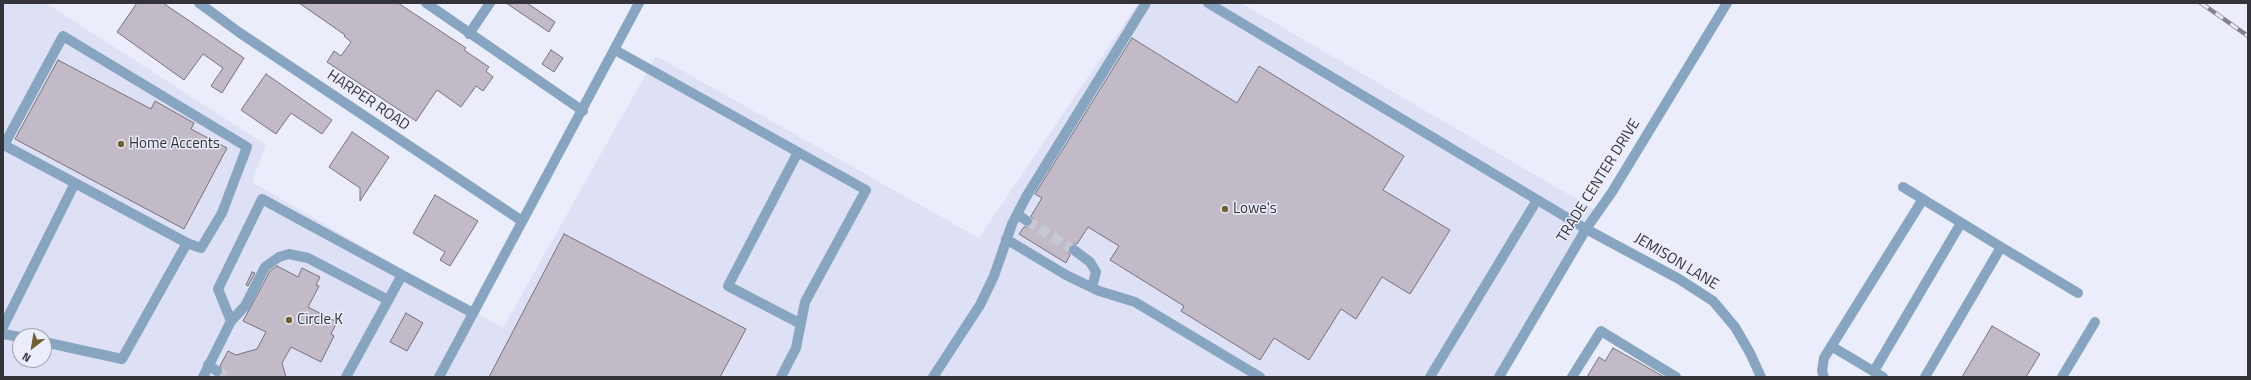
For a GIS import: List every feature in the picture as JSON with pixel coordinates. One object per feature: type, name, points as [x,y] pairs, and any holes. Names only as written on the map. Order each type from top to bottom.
[{"type":"street","name":"HARPER ROAD","points":[[199,3],[240,33],[522,221]]},
{"type":"street","points":[[426,3],[583,111]]},
{"type":"street","points":[[469,34],[490,3]]},
{"type":"street","points":[[439,377],[640,3]]},
{"type":"street","points":[[933,377],[980,305],[994,276],[1006,239],[1017,214],[1146,3]]},
{"type":"street","name":"JEMISON LANE","points":[[1208,3],[1586,229],[1679,279],[1713,301],[1735,327],[1750,353],[1761,377]]},
{"type":"street","name":"TRADE CENTER DRIVE","points":[[1499,377],[1586,229],[1612,192],[1727,3]]},
{"type":"street","points":[[63,36],[247,147],[222,213],[201,248],[187,243],[4,145],[63,36]]},
{"type":"street","points":[[615,50],[866,190],[806,302],[796,348],[781,377]]},
{"type":"street","points":[[798,152],[728,286],[801,324]]},
{"type":"street","points":[[3,327],[75,183]]},
{"type":"street","points":[[1903,187],[2078,293]]},
{"type":"street","points":[[231,321],[218,289],[262,199],[473,313]]},
{"type":"street","points":[[1824,377],[1822,371],[1824,358],[1923,199]]},
{"type":"street","points":[[1430,377],[1537,200]]},
{"type":"street","points":[[1017,214],[1027,221]]},
{"type":"street","points":[[1874,372],[1961,223]]},
{"type":"street","points":[[1006,239],[1066,275],[1092,287],[1134,302],[1260,377]]},
{"type":"street","points":[[52,344],[122,358],[187,243]]},
{"type":"street","points":[[1925,377],[2001,247]]},
{"type":"street","points":[[1074,250],[1090,262],[1096,272],[1092,287]]},
{"type":"street","points":[[203,377],[231,321],[245,306],[265,267],[279,257],[289,254],[308,258],[388,300]]},
{"type":"street","points":[[346,377],[402,275]]},
{"type":"street","points":[[2062,377],[2095,322]]},
{"type":"street","points":[[1572,377],[1601,331],[1676,377]]},
{"type":"street","points":[[1832,346],[1883,377]]},
{"type":"street","points":[[208,365],[217,371]]},
{"type":"shaded area","points":[[3,3],[46,3],[266,145],[252,182],[503,328],[656,56],[979,238],[1138,3],[1241,3],[1602,214],[1501,377],[3,377]]},
{"type":"building","points":[[137,3],[163,3],[244,58],[222,93],[211,86],[223,68],[203,54],[184,80],[117,32]]},
{"type":"building","points":[[299,3],[398,3],[466,48],[464,50],[489,67],[486,71],[493,77],[483,91],[476,86],[461,107],[437,90],[416,121],[327,62],[334,51],[341,56],[351,42],[344,36],[345,35]]},
{"type":"building","points":[[506,3],[527,3],[555,22],[549,32]]},
{"type":"building","name":"Lowe's","points":[[1132,38],[1237,103],[1259,66],[1404,156],[1383,190],[1450,230],[1410,294],[1382,277],[1356,319],[1341,309],[1309,360],[1274,338],[1260,360],[1181,311],[1184,306],[1110,260],[1119,246],[1088,227],[1077,244],[1072,244],[1069,246],[1068,252],[1070,255],[1066,263],[1019,234],[1024,227],[1029,227],[1033,224],[1033,219],[1031,216],[1042,198],[1035,194]]},
{"type":"building","points":[[551,50],[563,58],[554,72],[542,64]]},
{"type":"building","name":"Home Accents","points":[[58,60],[151,109],[155,101],[194,123],[191,129],[227,148],[184,229],[15,139]]},
{"type":"building","points":[[266,74],[332,120],[322,134],[291,113],[276,134],[241,110]]},
{"type":"building","points":[[352,132],[389,157],[360,201],[360,188],[329,167]]},
{"type":"building","points":[[435,195],[478,221],[450,266],[440,260],[445,252],[413,233]]},
{"type":"building","points":[[564,234],[746,329],[720,377],[489,377]]},
{"type":"building","points":[[277,266],[298,277],[302,268],[320,277],[316,285],[319,286],[308,307],[337,322],[331,334],[334,336],[321,362],[291,347],[282,363],[286,377],[219,377],[223,372],[220,366],[228,351],[236,355],[257,349],[266,332],[243,321],[270,271]]},
{"type":"building","points":[[252,272],[255,273],[248,286],[246,285]]},
{"type":"building","points":[[406,313],[423,323],[407,351],[390,342]]},
{"type":"building","points":[[1992,326],[2040,354],[2026,377],[1962,377]]},
{"type":"building","points":[[1613,348],[1664,377],[1587,377],[1599,357],[1605,361]]},
{"type":"tunnel","points":[[1027,221],[1074,250]]},
{"type":"tunnel","points":[[217,371],[227,377]]},
{"type":"railway","points":[[2201,3],[2248,36]]},
{"type":"place","name":"Home Accents","points":[[121,144]]},
{"type":"place","name":"Lowe's","points":[[1225,209]]},
{"type":"place","name":"Circle K","points":[[289,320]]}]
